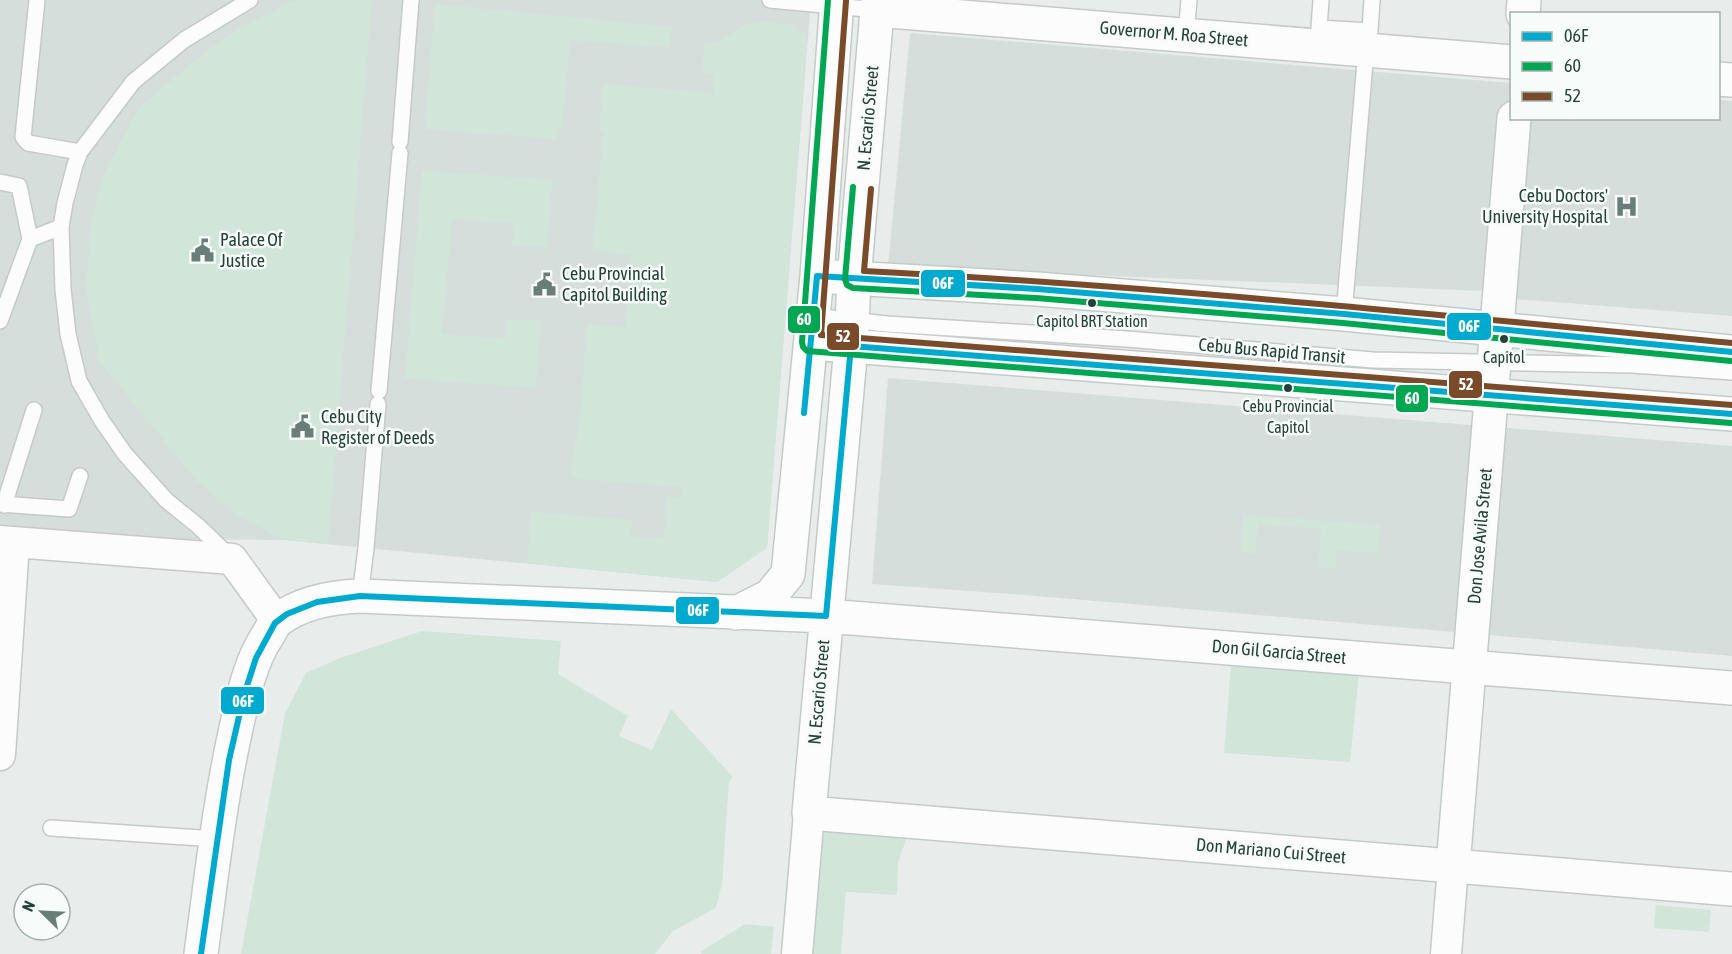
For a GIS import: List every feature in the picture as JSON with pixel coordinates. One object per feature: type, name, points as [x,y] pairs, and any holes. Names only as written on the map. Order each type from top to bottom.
[{"type":"main road","points":[[736,613],[770,596],[788,574],[817,276],[837,3]]},
{"type":"main road","name":"Governor M. Roa Street","points":[[878,5],[1186,35],[1361,43],[1510,62]]},
{"type":"main road","name":"N. Escario Street","points":[[809,813],[852,334],[854,279],[878,5]]},
{"type":"main road","name":"Don Jose Avila Street","points":[[1453,866],[1514,120]]},
{"type":"main road","points":[[817,276],[1037,289],[1344,314],[1732,352]]},
{"type":"main road","points":[[812,330],[1492,395],[1732,414]]},
{"type":"main road","name":"Don Gil Garcia Street","points":[[277,621],[306,605],[331,597],[360,596],[826,616],[1732,688]]},
{"type":"main road","points":[[201,954],[222,790],[239,714],[263,641],[277,621]]},
{"type":"main road","name":"Don Mariano Cui Street","points":[[809,813],[1732,889]]},
{"type":"street","points":[[0,755],[7,542],[232,559],[277,621]]},
{"type":"street","name":"N. Escario Street","points":[[797,954],[809,813]]},
{"type":"street","name":"Don Jose Avila Street","points":[[1446,954],[1453,866]]},
{"type":"lane","points":[[37,0],[23,137],[28,143],[80,152]]},
{"type":"lane","points":[[232,559],[198,526],[166,500],[125,454],[102,421],[79,381],[65,312],[61,227],[65,203],[80,152],[133,82],[184,40],[250,0]]},
{"type":"lane","points":[[360,596],[379,398],[411,0]]},
{"type":"lane","name":"Governor M. Roa Street","points":[[770,0],[878,5]]},
{"type":"lane","points":[[1186,35],[1189,0]]},
{"type":"lane","points":[[1321,0],[1319,28],[1361,43]]},
{"type":"lane","points":[[1344,314],[1361,43],[1370,31],[1372,0]]},
{"type":"lane","points":[[0,182],[19,186],[30,239],[0,321]]},
{"type":"lane","points":[[30,239],[61,227]]},
{"type":"lane","name":"Cebu Bus Rapid Transit","points":[[852,334],[1127,339],[1373,360],[1632,365],[1732,372]]},
{"type":"lane","points":[[34,410],[2,504],[69,509],[80,476]]},
{"type":"lane","points":[[51,828],[216,838]]},
{"type":"shaded area","points":[[0,0],[811,0],[767,548],[717,582],[284,540],[159,539],[0,526]]},
{"type":"shaded area","points":[[910,33],[1510,83],[1510,120],[1720,120],[1720,100],[1732,101],[1732,316],[1514,299],[1510,292],[888,267]]},
{"type":"shaded area","points":[[888,378],[1732,446],[1732,656],[1026,595],[872,584]]},
{"type":"green space","points":[[298,0],[372,0],[328,544],[284,540],[238,516],[195,479],[99,360],[86,288],[91,223],[105,171],[140,107],[229,35],[283,5]]},
{"type":"green space","points":[[435,4],[672,27],[670,47],[570,40],[562,130],[557,129],[556,139],[425,129]]},
{"type":"green space","points":[[767,21],[795,26],[807,35],[767,548],[717,582],[527,563],[531,512],[632,520],[631,537],[664,539],[667,497],[681,498],[681,487],[571,478],[574,442],[578,442],[587,325],[625,327],[631,254],[593,251],[603,133],[599,132],[603,84],[713,93],[715,74],[702,73],[704,45],[720,41],[744,25]]},
{"type":"green space","points":[[422,171],[552,180],[547,247],[512,245],[514,223],[452,219],[442,334],[505,339],[507,319],[541,321],[536,388],[405,378]]},
{"type":"green space","points":[[1243,515],[1380,525],[1378,553],[1337,550],[1335,568],[1318,567],[1321,529],[1258,524],[1255,554],[1241,551]]},
{"type":"green space","points":[[422,631],[561,641],[558,674],[628,716],[619,736],[652,750],[671,709],[733,777],[729,782],[722,884],[716,908],[673,931],[655,954],[241,954],[285,713],[306,673],[340,658]]},
{"type":"green space","points":[[1232,653],[1360,664],[1350,762],[1224,753]]},
{"type":"green space","points":[[819,824],[910,829],[898,862],[897,895],[846,892],[841,954],[802,954]]},
{"type":"green space","points":[[1656,905],[1711,910],[1709,932],[1654,928]]},
{"type":"green space","points":[[745,924],[774,927],[771,954],[702,954],[700,952]]},
{"type":"transit line","name":"60","points":[[828,0],[802,342],[807,351],[1731,423]]},
{"type":"transit line","name":"52","points":[[846,1],[821,335],[1732,405]]},
{"type":"transit line","name":"60","points":[[853,187],[845,279],[847,285],[853,288],[1036,298],[1343,323],[1731,361]]},
{"type":"transit line","name":"52","points":[[871,189],[864,271],[1190,293],[1732,343]]},
{"type":"transit line","name":"06F","points":[[804,413],[817,276],[1037,289],[1344,314],[1732,352]]},
{"type":"transit line","name":"06F","points":[[201,954],[229,760],[244,695],[256,658],[275,623],[287,614],[317,602],[360,596],[826,616],[851,346],[1732,414]]},
{"type":"place","name":"Cebu Doctors' University Hospital","points":[[1626,206]]},
{"type":"place","name":"Palace Of Justice","points":[[202,250]]},
{"type":"place","name":"Cebu Provincial Capitol Building","points":[[544,284]]},
{"type":"place","name":"Capitol BRT Station","points":[[1092,303]]},
{"type":"place","name":"Capitol","points":[[1504,339]]},
{"type":"place","name":"Cebu Provincial Capitol","points":[[1288,388]]},
{"type":"place","name":"Cebu City Register of Deeds","points":[[303,427]]}]
